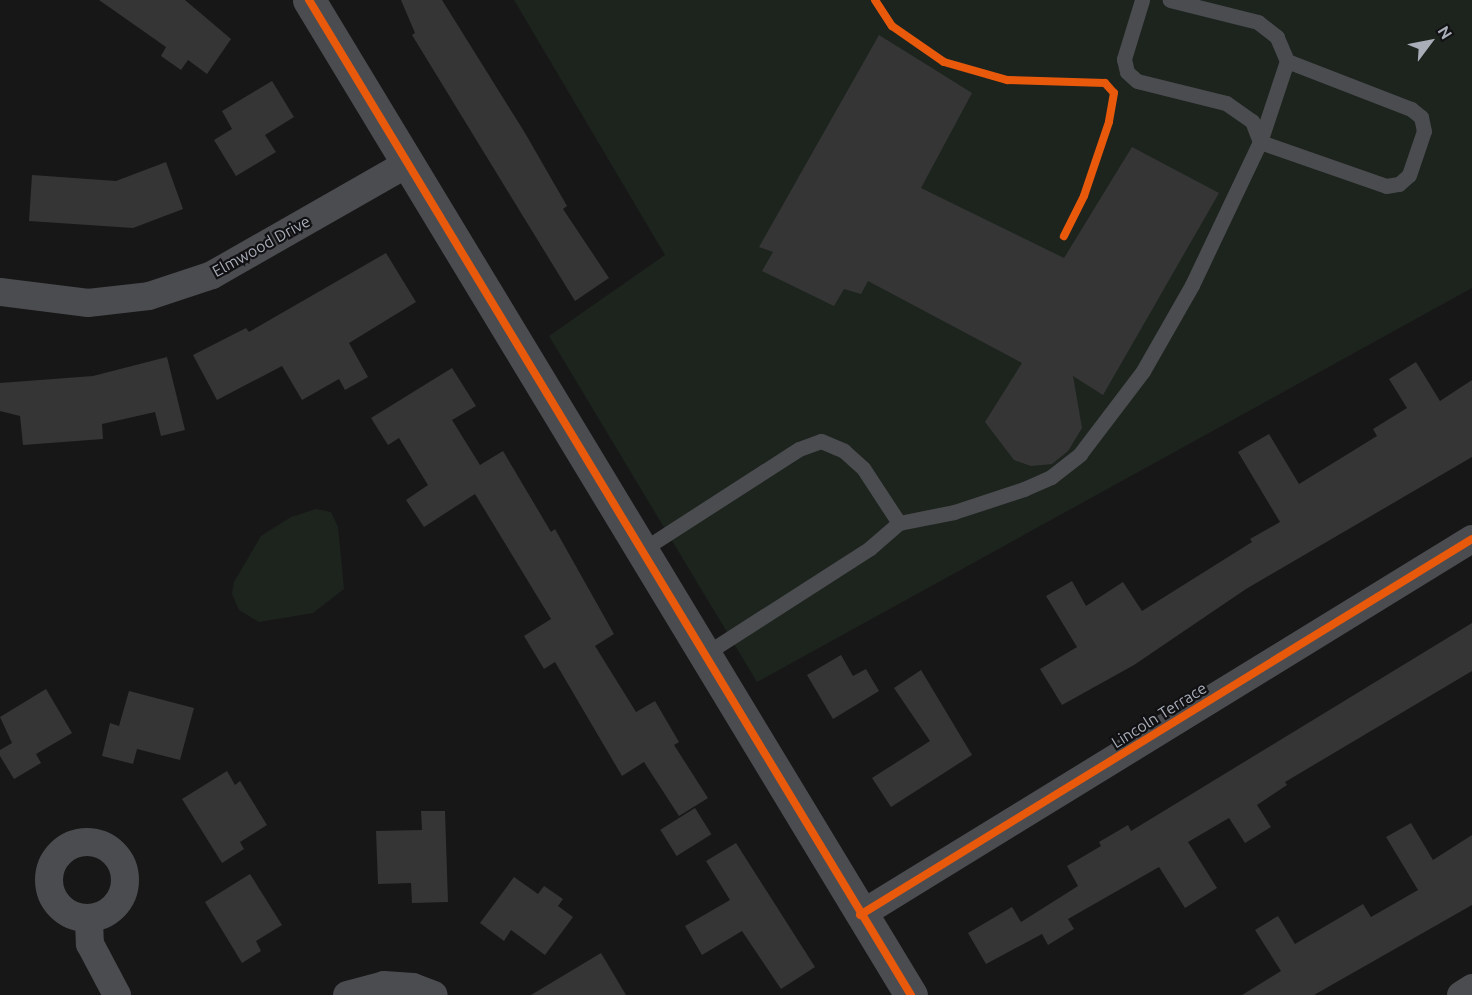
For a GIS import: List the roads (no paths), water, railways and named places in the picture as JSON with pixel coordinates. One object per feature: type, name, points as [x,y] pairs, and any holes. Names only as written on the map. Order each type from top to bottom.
[{"type":"street","points":[[309,0],[405,165],[639,552],[911,995]]},
{"type":"street","name":"Elmwood Drive","points":[[0,292],[88,303],[149,296],[212,275],[405,165]]},
{"type":"street","name":"Lincoln Terrace","points":[[860,915],[1472,539]]},
{"type":"street","points":[[89,919],[90,944],[117,995]]},
{"type":"street","points":[[347,995],[384,985],[413,987],[434,995]]},
{"type":"street","points":[[1461,995],[1472,988]]},
{"type":"lane","points":[[1142,0],[1124,59],[1127,72],[1137,81],[1226,103],[1252,121],[1260,141],[1386,186],[1399,184],[1409,175],[1424,131],[1421,117],[1411,109],[1287,61]]},
{"type":"lane","points":[[702,656],[870,548],[899,523],[954,512],[1024,489],[1051,477],[1080,454],[1143,372],[1192,285],[1260,141],[1287,61],[1277,37],[1258,22],[1170,0]]},
{"type":"lane","points":[[639,552],[799,449],[821,441],[844,451],[863,468],[899,523]]}]
